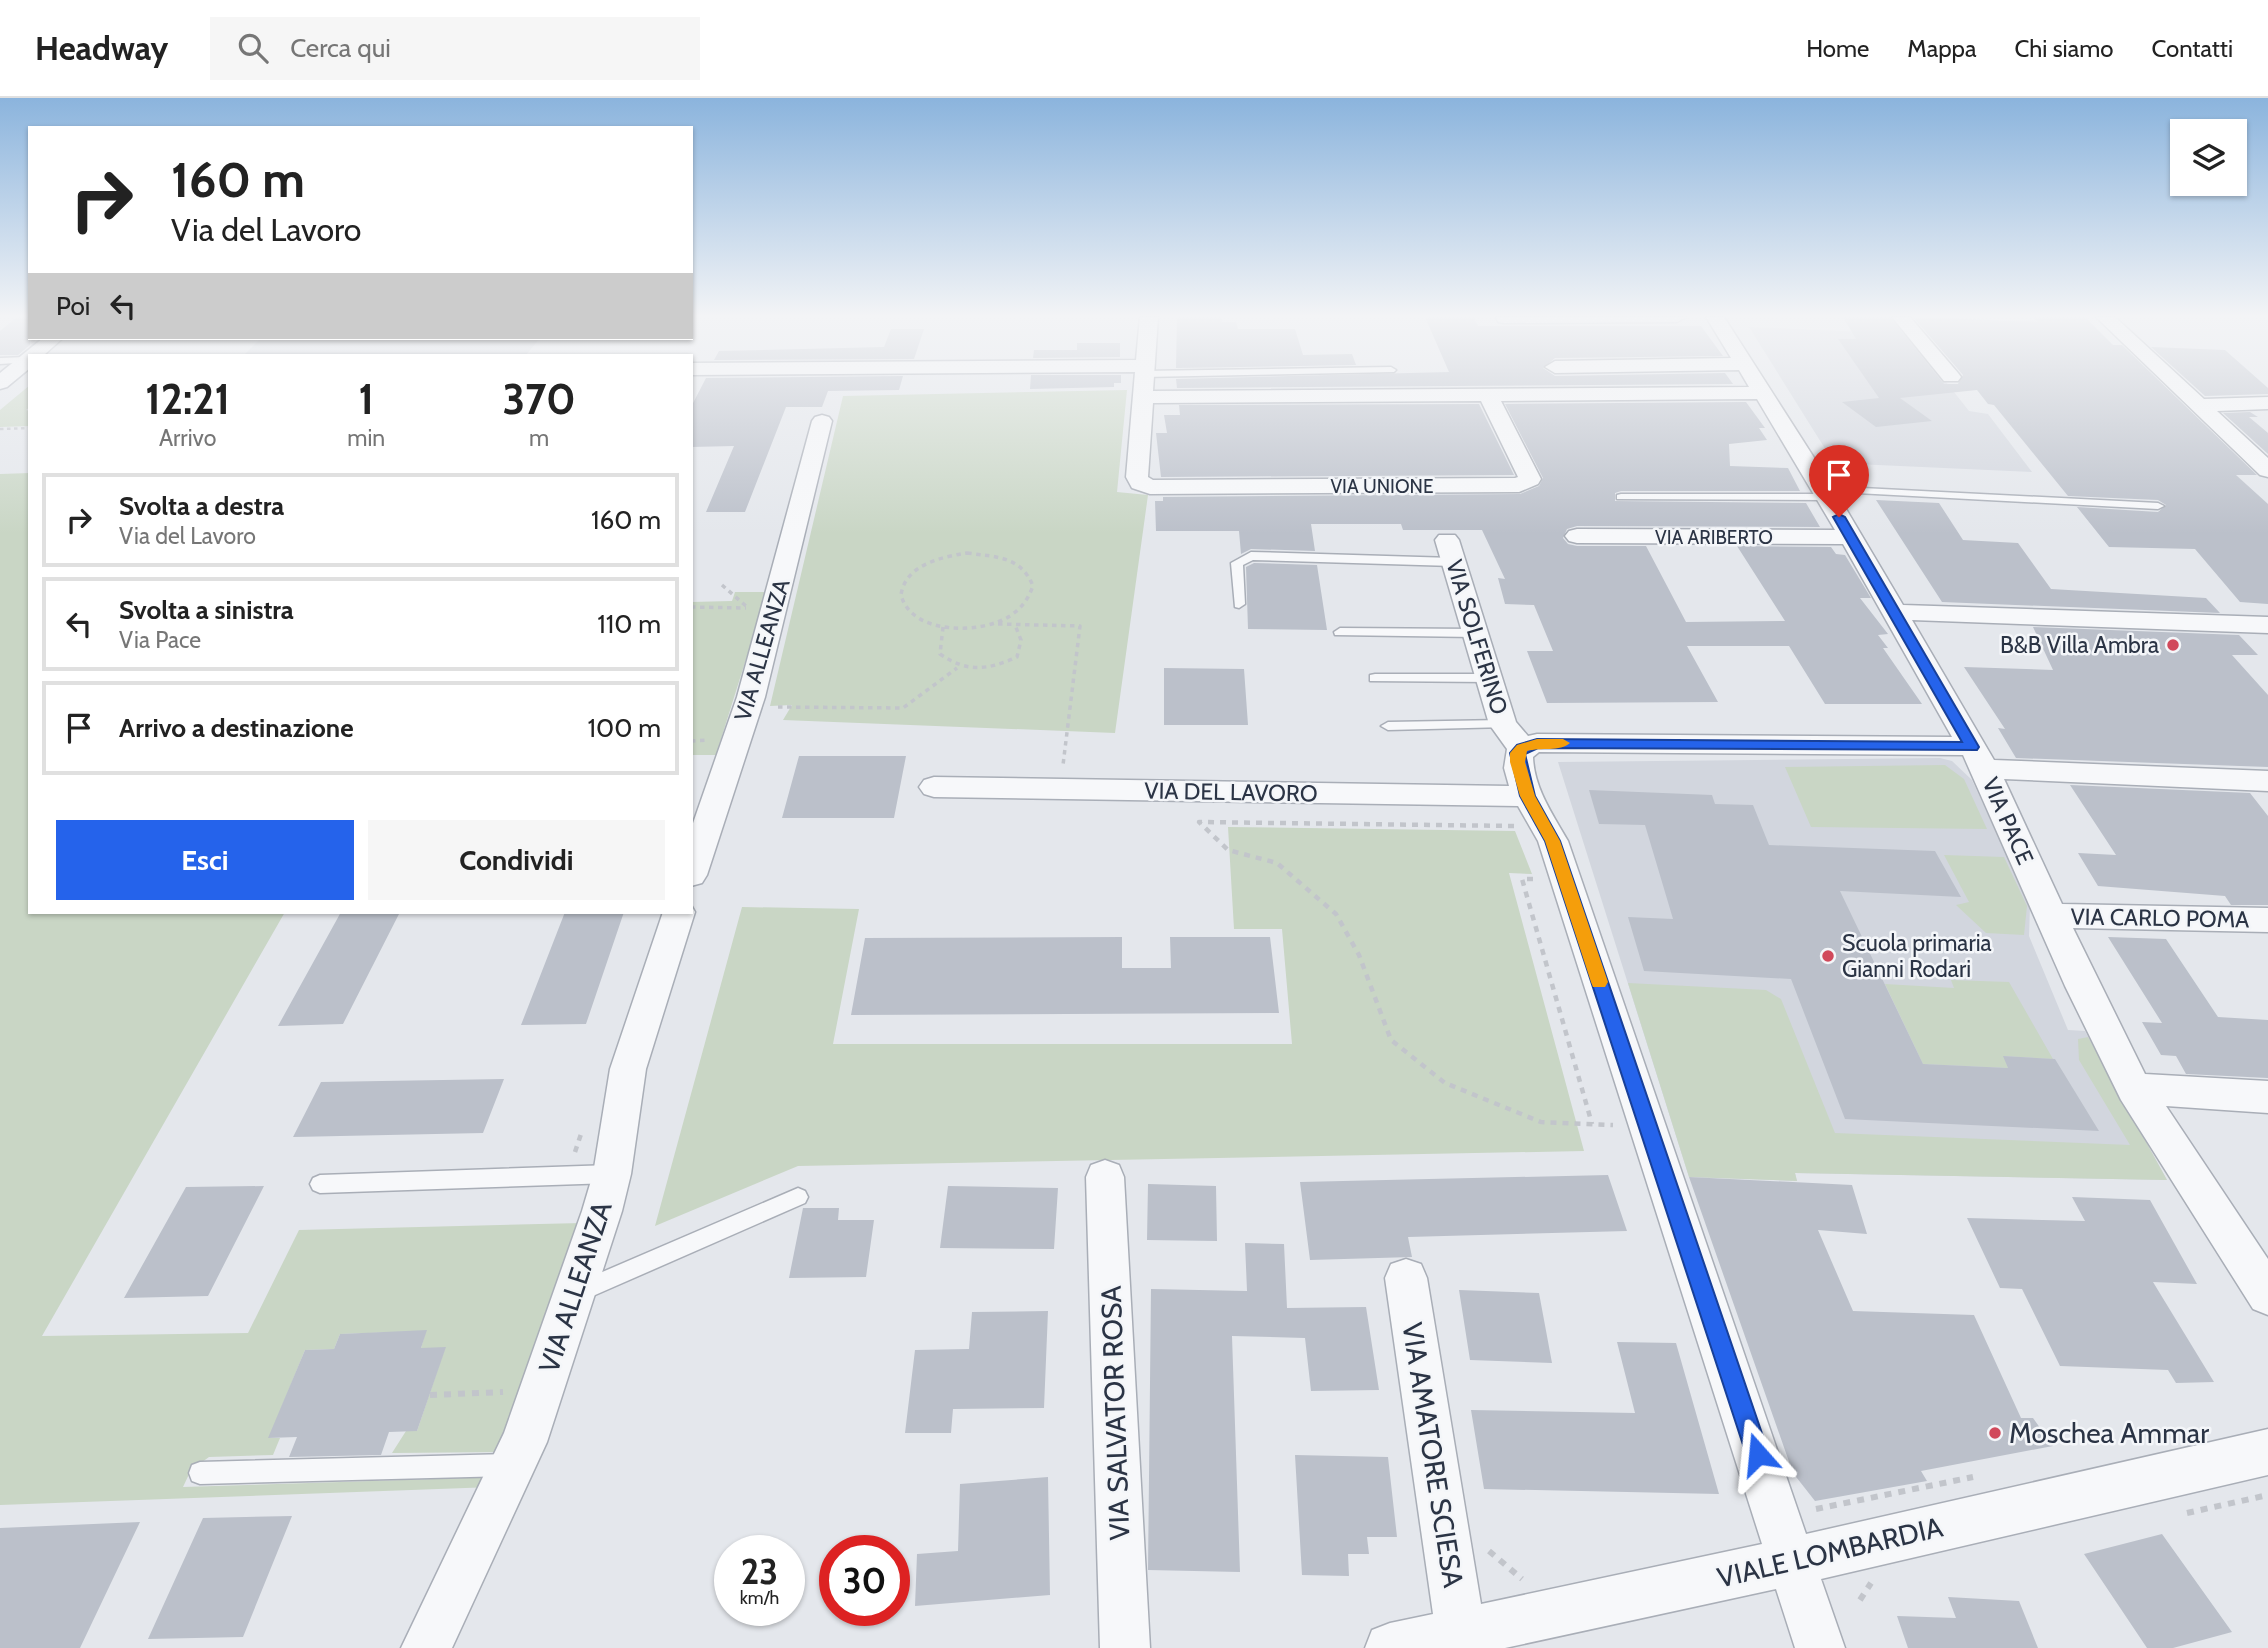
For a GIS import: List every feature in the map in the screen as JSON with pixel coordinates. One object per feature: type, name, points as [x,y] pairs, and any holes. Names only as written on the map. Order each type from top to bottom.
[{"type":"street","points":[[1142,389],[1142,397],[1489,397],[1764,393]]},
{"type":"street","name":"VIA PACE","points":[[1762,389],[1851,537],[1978,758],[2082,986],[2134,1090],[2268,1295]]},
{"type":"street","points":[[2182,389],[2268,470]]},
{"type":"street","name":"VIA UNIONE","points":[[1142,397],[1137,477],[1140,483],[1155,487],[1518,485],[1530,479],[1489,397]]},
{"type":"street","points":[[2199,405],[2268,403]]},
{"type":"street","name":"VIA ALLEANZA","points":[[693,869],[751,696],[822,421]]},
{"type":"street","name":"VIA ARIBERTO","points":[[1577,536],[1851,537]]},
{"type":"street","name":"VIA SOLFERINO","points":[[1450,551],[1489,678],[1518,753],[1517,762],[1526,811],[1553,841],[1794,1561],[1820,1648]]},
{"type":"street","points":[[1895,612],[2268,625]]},
{"type":"street","points":[[1513,736],[1537,743],[1978,758],[2268,781]]},
{"type":"street","name":"VIA DEL LAVORO","points":[[934,787],[1060,790],[1526,811]]},
{"type":"street","name":"VIA ALLEANZA","points":[[426,1648],[514,1464],[574,1294],[612,1174],[628,1069],[678,914]]},
{"type":"street","name":"VIA CARLO POMA","points":[[2051,916],[2268,920]]},
{"type":"street","points":[[2134,1090],[2268,1097]]},
{"type":"street","name":"VIA SALVATOR ROSA","points":[[1105,1177],[1125,1648]]},
{"type":"street","name":"VIA AMATORE SCIESA","points":[[1406,1278],[1462,1640]]},
{"type":"street","name":"VIALE LOMBARDIA","points":[[1390,1648],[1462,1640],[2268,1452]]},
{"type":"lane","points":[[1621,497],[1825,493],[2158,506]]},
{"type":"lane","points":[[1239,604],[1237,563],[1251,556],[1450,551]]},
{"type":"lane","points":[[1340,632],[1475,633]]},
{"type":"lane","points":[[1375,678],[1489,678]]},
{"type":"lane","points":[[1388,726],[1513,736]]},
{"type":"lane","points":[[320,1184],[612,1174]]},
{"type":"lane","points":[[574,1294],[798,1197]]},
{"type":"lane","points":[[200,1473],[514,1464]]},
{"type":"path","points":[[0,429],[28,428]]},
{"type":"path","points":[[991,624],[1019,612],[1030,601],[1034,589],[1031,577],[1021,566],[1006,559],[967,553],[928,563],[913,572],[903,583],[900,596],[905,608],[917,619],[943,627],[959,629],[991,624],[1080,626],[1060,790]]},
{"type":"path","points":[[693,607],[749,608],[745,621]]},
{"type":"path","points":[[774,707],[902,708],[957,668],[992,668],[1017,657],[1021,640],[1015,625]]},
{"type":"path","points":[[943,627],[940,654],[957,668]]},
{"type":"path","points":[[706,740],[711,727]]},
{"type":"path","points":[[1526,811],[1199,822],[1228,850],[1277,863],[1336,914],[1359,955],[1391,1040],[1445,1083],[1541,1122],[1618,1126]]},
{"type":"path","points":[[1541,879],[1522,879],[1592,1124]]},
{"type":"path","points":[[430,1395],[511,1392]]},
{"type":"path","points":[[1484,1548],[1521,1579],[1535,1576]]},
{"type":"shaded area","points":[[1788,389],[1952,389],[1969,411],[1988,414],[2032,472],[1834,463]]},
{"type":"shaded area","name":"Scuola primaria Gianni Rodari","points":[[1940,758],[1952,761],[1972,780],[2030,906],[2029,936],[2068,1030],[2085,1031],[2167,1180],[1795,1173],[1797,1181],[1689,1177],[1558,762]]},
{"type":"green space","points":[[28,389],[28,426],[0,427],[0,410]]},
{"type":"green space","points":[[1127,390],[1117,492],[1148,495],[1115,733],[783,720],[792,705],[770,706],[843,396]]},
{"type":"green space","points":[[28,473],[28,914],[284,914],[42,1336],[248,1333],[299,1230],[582,1223],[504,1452],[392,1453],[406,1431],[417,1431],[445,1348],[421,1348],[426,1331],[340,1334],[334,1349],[305,1350],[269,1438],[280,1438],[273,1455],[209,1457],[191,1470],[183,1487],[496,1477],[493,1487],[0,1505],[0,474]]},
{"type":"green space","points":[[735,592],[767,592],[716,755],[693,755],[693,602],[732,601]]},
{"type":"green space","points":[[1945,765],[1964,779],[1987,829],[1811,827],[1785,767]]},
{"type":"green space","points":[[1228,827],[1515,831],[1532,874],[1509,873],[1584,1151],[798,1166],[655,1226],[742,907],[859,909],[833,1044],[1292,1044],[1282,929],[1234,929]]},
{"type":"green space","points":[[1944,855],[2004,857],[2027,906],[2024,935],[1986,933],[1956,905],[1969,902]]},
{"type":"green space","points":[[1951,980],[2009,982],[2053,1059],[2004,1056],[2008,1068],[1923,1064],[1885,984],[1954,988]]},
{"type":"green space","points":[[1628,983],[1766,990],[1781,999],[1835,1133],[2130,1145],[2079,1060],[2078,1039],[2088,1037],[2167,1180],[1795,1173],[1797,1181],[1689,1177]]},
{"type":"building","points":[[700,389],[899,389],[828,391],[822,407],[786,407],[745,512],[706,512],[734,446],[693,447],[693,403]]},
{"type":"building","points":[[1873,389],[2168,389],[2257,475],[2236,475],[2268,504],[2268,604],[2240,602],[2195,549],[2109,547],[2077,507],[2158,512],[2166,505],[2158,500],[2068,496],[1994,405],[1988,404],[1977,390],[1900,398],[1932,421],[1876,427],[1842,402],[1879,398]]},
{"type":"building","points":[[2198,389],[2268,389],[2268,394],[2205,396]]},
{"type":"building","points":[[1746,402],[1765,428],[1759,428],[1767,440],[1729,444],[1730,466],[1788,468],[1800,491],[1621,491],[1615,493],[1615,501],[1806,503],[1820,527],[1577,526],[1567,529],[1563,538],[1568,544],[1577,546],[1646,546],[1686,622],[1785,621],[1737,546],[1831,547],[1836,554],[1845,555],[1871,598],[1860,598],[1888,634],[1878,635],[1888,648],[1883,648],[1922,704],[1825,704],[1789,646],[1687,646],[1718,702],[1547,703],[1527,651],[1553,651],[1534,605],[1505,604],[1498,578],[1505,579],[1482,530],[1403,530],[1401,524],[1311,524],[1315,551],[1251,549],[1241,554],[1239,531],[1156,531],[1155,501],[1163,501],[1163,497],[1520,494],[1539,486],[1543,478],[1505,404]]},
{"type":"building","points":[[1479,404],[1514,475],[1161,477],[1156,433],[1167,433],[1164,415],[1180,415],[1179,405]]},
{"type":"building","points":[[2250,412],[2258,417],[2249,417],[2268,433],[2268,454],[2223,413]]},
{"type":"building","points":[[1876,500],[1939,503],[1963,540],[2018,543],[2051,589],[2206,598],[2220,613],[1942,602]]},
{"type":"building","points":[[1254,563],[1317,565],[1327,630],[1248,629],[1246,567]]},
{"type":"building","points":[[2033,627],[2239,635],[2258,655],[2232,655],[2268,695],[2268,767],[2016,758],[1998,728],[2005,729],[1964,667],[2053,670]]},
{"type":"building","points":[[1164,668],[1244,669],[1248,725],[1164,725]]},
{"type":"building","points":[[799,756],[906,756],[894,818],[782,818]]},
{"type":"building","points":[[2070,785],[2250,793],[2268,816],[2268,905],[2231,905],[2225,896],[2098,886],[2078,853],[2116,855]]},
{"type":"building","points":[[1589,790],[1712,795],[1715,804],[1753,805],[1769,845],[1935,851],[1961,897],[1840,891],[1923,1064],[2008,1068],[2003,1056],[2055,1059],[2099,1131],[1845,1119],[1791,979],[1644,971],[1628,917],[1673,919],[1645,825],[1599,824]]},
{"type":"building","points":[[340,914],[399,914],[343,1024],[278,1026]]},
{"type":"building","points":[[564,914],[623,914],[586,1024],[521,1025]]},
{"type":"building","points":[[1122,937],[1122,968],[1171,968],[1170,937],[1270,937],[1279,1013],[851,1015],[865,938]]},
{"type":"building","points":[[2108,937],[2166,939],[2218,1017],[2268,1020],[2268,1078],[2186,1074],[2176,1056],[2161,1055],[2142,1022],[2162,1023]]},
{"type":"building","points":[[504,1079],[483,1133],[293,1137],[321,1082]]},
{"type":"building","points":[[1608,1175],[1627,1231],[1408,1237],[1412,1257],[1310,1260],[1300,1182]]},
{"type":"building","points":[[1689,1177],[1852,1185],[1867,1234],[1818,1230],[1853,1311],[1974,1315],[2021,1418],[2033,1418],[2053,1446],[1921,1471],[1927,1481],[1815,1501],[1793,1473]]},
{"type":"building","points":[[1148,1184],[1216,1186],[1217,1241],[1147,1240]]},
{"type":"building","points":[[264,1186],[208,1296],[124,1298],[186,1187]]},
{"type":"building","points":[[948,1186],[1058,1188],[1054,1249],[940,1248]]},
{"type":"building","points":[[2072,1197],[2150,1200],[2197,1284],[2153,1282],[2214,1382],[2176,1383],[2168,1370],[2060,1366],[2022,1289],[2000,1288],[1967,1218],[2085,1221]]},
{"type":"building","points":[[803,1208],[839,1208],[838,1220],[874,1220],[866,1277],[789,1278]]},
{"type":"building","points":[[1245,1243],[1284,1244],[1287,1308],[1366,1307],[1379,1390],[1311,1391],[1305,1338],[1232,1336],[1240,1572],[1148,1570],[1151,1289],[1247,1291]]},
{"type":"building","points":[[1459,1290],[1539,1293],[1552,1363],[1470,1360]]},
{"type":"building","points":[[1048,1311],[1044,1408],[953,1409],[951,1433],[905,1433],[915,1350],[969,1349],[972,1312]]},
{"type":"building","points":[[427,1330],[421,1348],[446,1347],[417,1431],[389,1432],[381,1455],[289,1457],[297,1437],[268,1438],[305,1350],[334,1349],[340,1334]]},
{"type":"building","points":[[1617,1342],[1676,1343],[1719,1494],[1484,1489],[1471,1410],[1635,1413]]},
{"type":"building","points":[[1295,1455],[1388,1457],[1397,1537],[1367,1537],[1369,1554],[1348,1554],[1349,1576],[1302,1575]]},
{"type":"building","points":[[1048,1477],[1050,1595],[915,1606],[917,1554],[958,1551],[960,1484]]},
{"type":"building","points":[[292,1516],[243,1637],[148,1639],[203,1518]]},
{"type":"building","points":[[140,1522],[80,1648],[0,1648],[0,1528]]},
{"type":"building","points":[[2162,1534],[2232,1632],[2173,1648],[2147,1648],[2084,1554]]},
{"type":"building","points":[[1948,1597],[2019,1601],[2038,1648],[1908,1648],[1897,1616],[1956,1618]]},
{"type":"slow traffic","points":[[1563,743],[1537,743],[1522,748],[1517,762],[1527,796],[1553,841],[1599,982]]},
{"type":"place","name":"B&B Villa Ambra","points":[[2173,645]]},
{"type":"place","name":"Scuola primaria Gianni Rodari","points":[[1828,956]]},
{"type":"place","name":"Moschea Ammar","points":[[1995,1433]]},
{"type":"route","points":[[1758,1454],[1553,841],[1527,796],[1517,762],[1522,748],[1537,743],[1972,747],[1839,517]]}]
